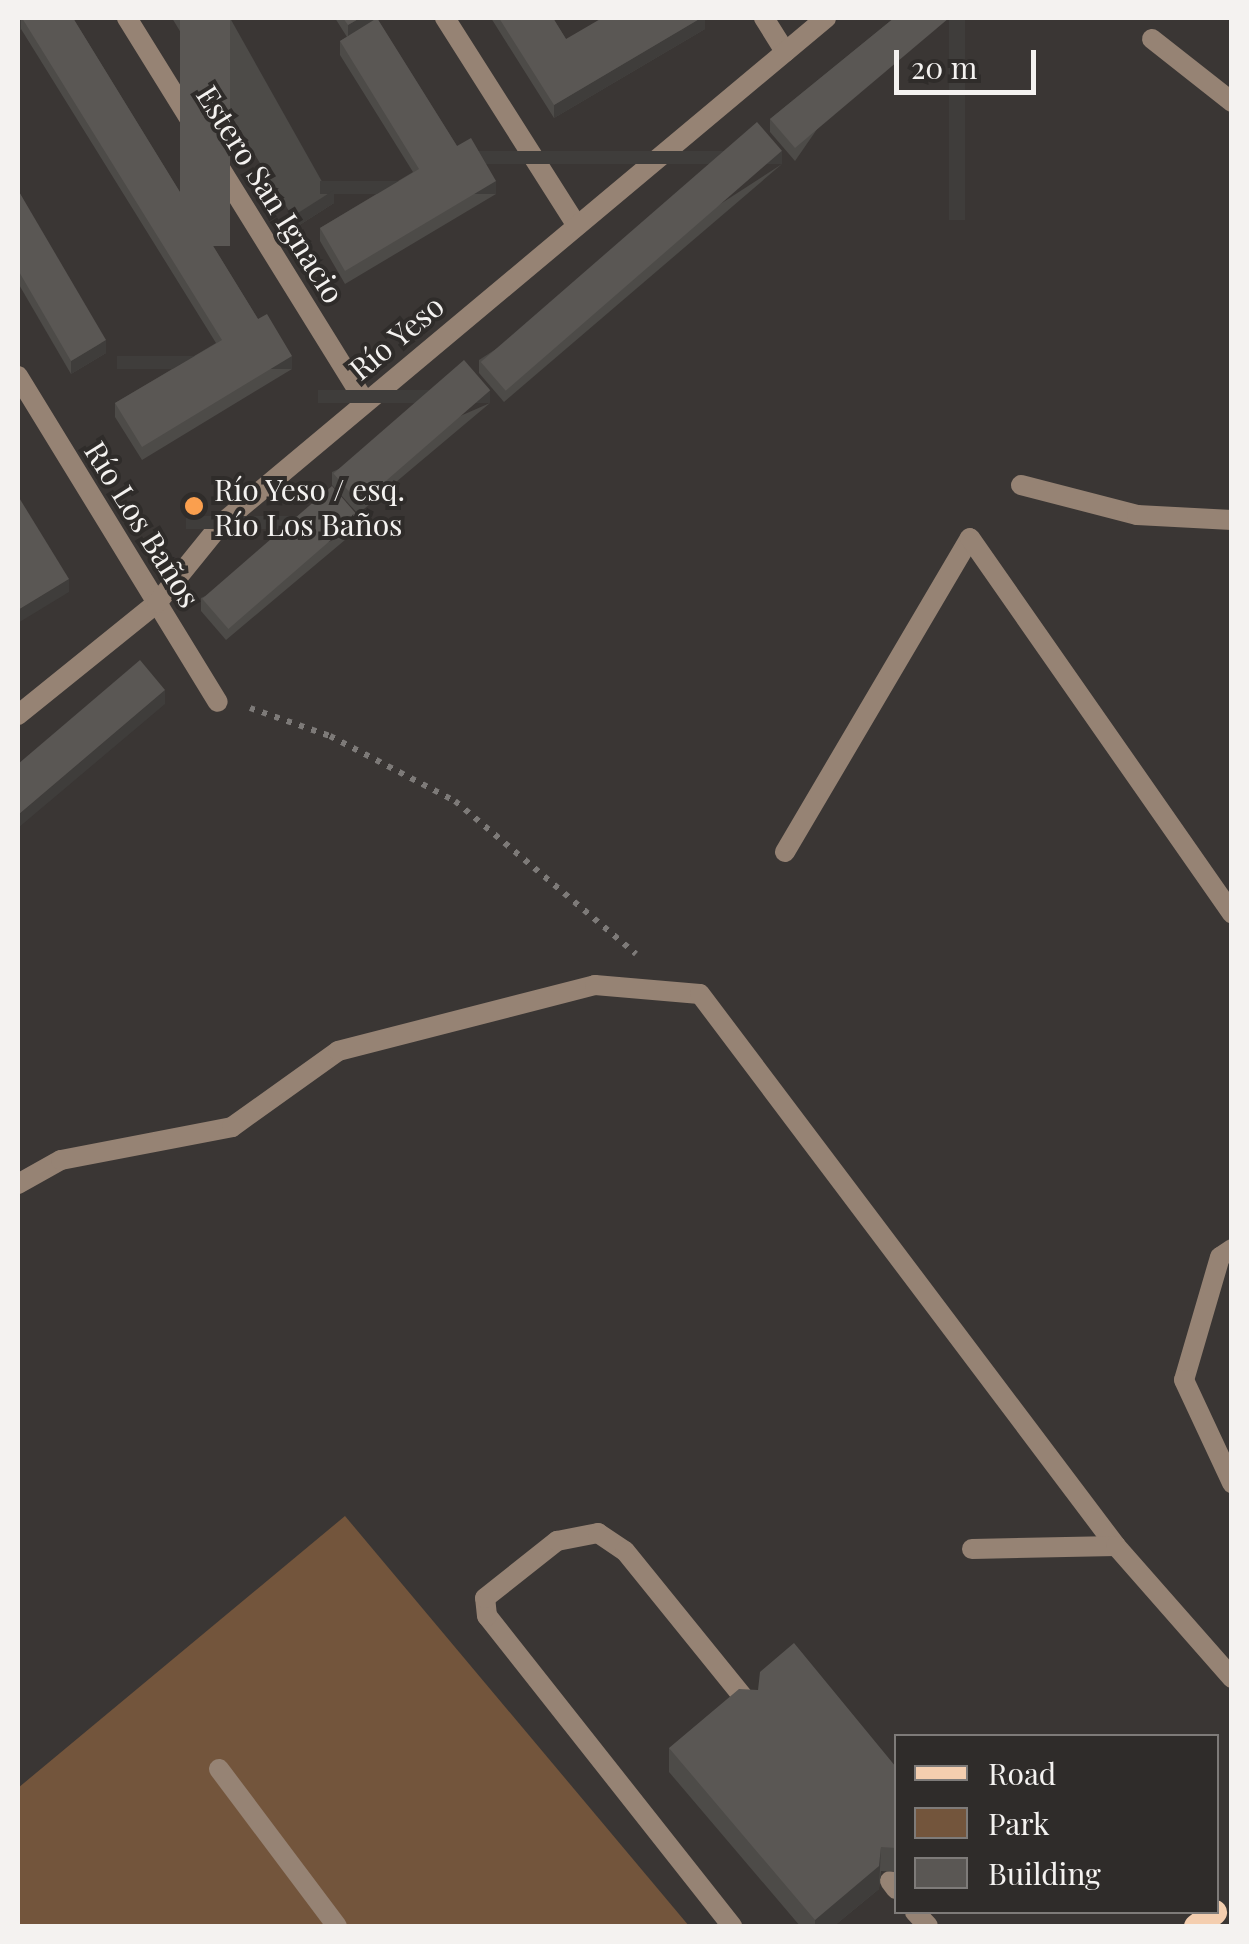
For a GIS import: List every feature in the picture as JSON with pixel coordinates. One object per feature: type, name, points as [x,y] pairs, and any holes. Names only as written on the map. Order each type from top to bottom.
[{"type":"street","name":"Estero San Ignacio","points":[[127,18],[365,402]]},
{"type":"street","points":[[446,18],[577,226]]},
{"type":"street","points":[[764,18],[785,52]]},
{"type":"street","name":"Río Yeso","points":[[18,715],[157,603],[221,524],[826,18]]},
{"type":"street","points":[[1152,39],[1232,102]]},
{"type":"street","name":"Río Los Baños","points":[[18,376],[218,702]]},
{"type":"street","points":[[1021,485],[1136,515],[1232,520]]},
{"type":"street","points":[[785,852],[970,538],[1232,914]]},
{"type":"street","points":[[18,1184],[61,1160],[232,1127],[338,1050],[595,985],[700,994],[1116,1546],[1232,1678]]},
{"type":"street","points":[[1232,1249],[1220,1257],[1184,1380],[1232,1483]]},
{"type":"street","points":[[732,1926],[488,1616],[485,1598],[556,1541],[598,1533],[625,1552],[749,1704]]},
{"type":"street","points":[[972,1549],[1116,1546]]},
{"type":"street","points":[[219,1769],[338,1926]]},
{"type":"path","points":[[248,707],[330,736],[455,800],[642,960]]},
{"type":"green space","points":[[345,1516],[689,1926],[18,1926],[18,1788]]},
{"type":"building","points":[[22,18],[73,18],[258,319],[267,314],[292,356],[142,447],[115,403],[222,340]]},
{"type":"building","points":[[180,18],[230,18],[230,246],[180,246]]},
{"type":"building","points":[[377,18],[457,146],[471,138],[496,181],[345,271],[320,228],[419,169],[340,41]]},
{"type":"building","points":[[499,18],[553,18],[566,39],[602,18],[701,18],[554,105]]},
{"type":"building","points":[[894,18],[949,18],[795,148],[770,119]]},
{"type":"building","points":[[757,122],[782,151],[506,391],[481,362]]},
{"type":"building","points":[[18,190],[106,340],[71,361],[18,270]]},
{"type":"building","points":[[464,360],[490,390],[360,504],[333,473]]},
{"type":"building","points":[[332,486],[358,516],[228,629],[202,599]]},
{"type":"building","points":[[18,496],[69,579],[18,610]]},
{"type":"building","points":[[140,660],[165,690],[18,815],[18,764]]},
{"type":"building","points":[[794,1643],[894,1765],[894,1848],[881,1847],[879,1866],[815,1920],[669,1748],[739,1689],[758,1690],[760,1672]]},
{"type":"place","name":"Río Yeso / esq. Río Los Baños","points":[[194,506]]}]
